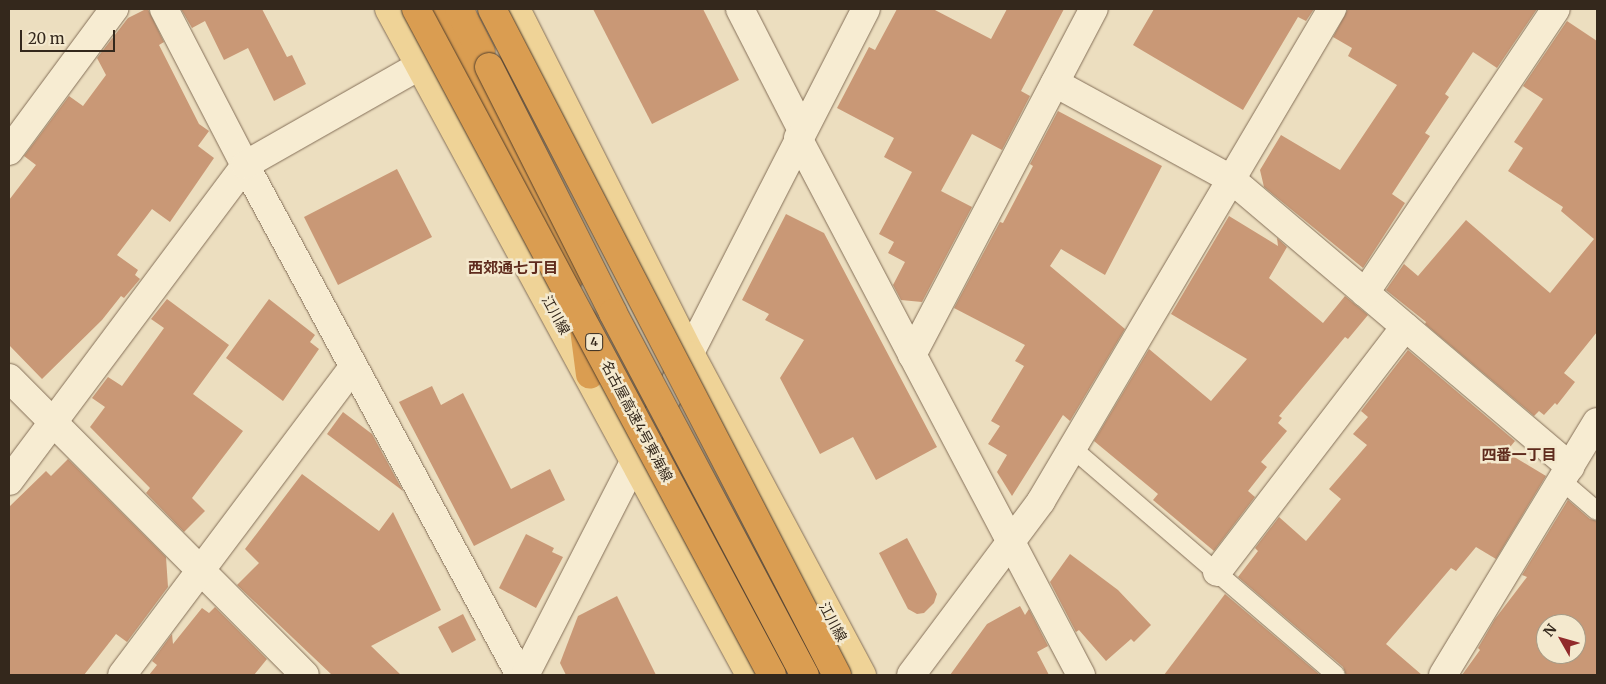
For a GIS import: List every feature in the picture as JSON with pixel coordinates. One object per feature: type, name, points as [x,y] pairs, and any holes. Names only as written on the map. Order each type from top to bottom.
[{"type":"highway","name":"名古屋高速4号東海線","points":[[416,9],[772,675]]},
{"type":"highway","points":[[437,9],[535,192],[581,300],[590,375]]},
{"type":"highway","points":[[460,9],[613,313],[805,675]]},
{"type":"highway","points":[[492,9],[837,675]]},
{"type":"main road","name":"江川線","points":[[389,9],[590,375],[635,463],[750,675]]},
{"type":"main road","name":"江川線","points":[[522,11],[691,355],[862,675]]},
{"type":"street","points":[[9,151],[114,9]]},
{"type":"street","points":[[164,9],[245,165],[520,675]]},
{"type":"street","points":[[740,9],[800,134],[912,355],[1081,675]]},
{"type":"street","points":[[526,675],[691,355],[800,134],[866,9]]},
{"type":"street","points":[[912,355],[1094,9]]},
{"type":"street","points":[[911,675],[1041,500],[1332,9]]},
{"type":"street","points":[[1365,293],[1556,9]]},
{"type":"street","points":[[9,481],[245,165],[419,66]]},
{"type":"street","points":[[1055,83],[1231,179],[1405,327],[1566,474]]},
{"type":"street","points":[[1217,572],[1405,327]]},
{"type":"street","points":[[122,675],[354,367]]},
{"type":"street","points":[[9,378],[305,675]]},
{"type":"street","points":[[1443,675],[1597,422]]},
{"type":"lane","points":[[1072,448],[1336,675]]},
{"type":"lane","points":[[1566,474],[1597,511]]},
{"type":"building","points":[[148,9],[164,42],[159,45],[199,124],[209,131],[198,146],[214,158],[170,222],[152,209],[117,255],[138,270],[135,275],[140,279],[124,298],[121,296],[102,320],[42,379],[9,345],[9,200],[36,165],[24,156],[69,96],[83,106],[106,75],[97,58],[128,18]]},
{"type":"building","points":[[181,9],[262,9],[287,57],[292,55],[306,84],[274,101],[248,48],[224,60],[205,21],[192,28]]},
{"type":"building","points":[[593,9],[703,9],[739,80],[652,124]]},
{"type":"building","points":[[897,9],[933,9],[991,39],[1007,9],[1064,9],[1021,91],[1030,96],[1002,150],[972,134],[941,191],[972,207],[922,302],[901,300],[893,285],[905,262],[888,253],[894,242],[879,234],[912,172],[884,157],[894,138],[837,108],[869,47],[875,50]]},
{"type":"building","points":[[1154,9],[1314,9],[1306,21],[1298,17],[1243,110],[1133,45]]},
{"type":"building","points":[[1348,9],[1537,9],[1497,68],[1473,52],[1445,94],[1449,97],[1425,133],[1430,136],[1392,194],[1405,203],[1363,268],[1264,187],[1260,170],[1281,135],[1340,170],[1397,85],[1348,56],[1352,48],[1333,37]]},
{"type":"building","points":[[1567,21],[1597,41],[1597,332],[1564,373],[1575,382],[1557,405],[1555,403],[1544,415],[1539,411],[1534,416],[1425,324],[1426,322],[1386,290],[1404,264],[1418,276],[1466,220],[1550,293],[1594,239],[1561,211],[1563,207],[1508,171],[1523,148],[1514,142],[1543,99],[1523,86]]},
{"type":"building","points":[[1058,111],[1162,166],[1105,275],[1061,249],[1050,266],[1125,329],[1070,421],[1063,415],[1012,496],[997,472],[1007,455],[988,444],[1000,426],[991,421],[1024,366],[1015,361],[1025,345],[954,308],[1000,222],[1003,223],[1033,166],[1030,164]]},
{"type":"building","points":[[397,169],[432,237],[338,285],[304,217]]},
{"type":"building","points":[[786,214],[824,233],[937,447],[876,480],[853,437],[820,454],[780,378],[804,340],[765,320],[769,314],[742,300]]},
{"type":"building","points":[[1229,216],[1278,246],[1277,238],[1287,247],[1269,278],[1323,323],[1345,296],[1368,315],[1348,339],[1345,337],[1279,416],[1282,418],[1278,423],[1287,431],[1261,462],[1267,467],[1248,491],[1255,497],[1214,551],[1153,500],[1158,494],[1094,441],[1149,349],[1211,401],[1247,359],[1171,314]]},
{"type":"building","points":[[167,299],[229,345],[193,394],[243,431],[192,498],[205,511],[184,532],[146,493],[150,488],[90,427],[105,407],[92,398],[108,377],[122,386],[164,328],[151,319]]},
{"type":"building","points":[[269,299],[315,335],[310,342],[319,349],[283,401],[226,358]]},
{"type":"building","points":[[1408,350],[1515,441],[1506,452],[1546,476],[1496,559],[1476,547],[1456,571],[1451,568],[1386,644],[1422,675],[1346,675],[1343,667],[1238,577],[1258,551],[1255,548],[1279,517],[1306,541],[1341,499],[1329,489],[1367,445],[1353,434],[1368,417],[1361,411]]},
{"type":"building","points":[[432,386],[441,405],[463,393],[511,489],[550,469],[565,500],[474,546],[399,402]]},
{"type":"building","points":[[343,412],[372,434],[403,491],[327,434]]},
{"type":"building","points":[[68,459],[166,557],[168,587],[127,642],[116,634],[84,675],[9,675],[9,507],[46,471],[51,476]]},
{"type":"building","points":[[302,474],[379,531],[393,512],[441,610],[371,646],[401,675],[332,675],[237,585],[259,563],[245,549]]},
{"type":"building","points":[[1568,500],[1590,519],[1597,521],[1597,675],[1462,675],[1480,650],[1478,648],[1495,619],[1527,577],[1522,575]]},
{"type":"building","points":[[526,534],[554,548],[552,552],[563,557],[536,608],[499,588]]},
{"type":"building","points":[[907,538],[937,594],[934,603],[924,613],[917,614],[908,609],[879,553]]},
{"type":"building","points":[[1070,554],[1118,590],[1151,625],[1134,642],[1131,639],[1106,661],[1079,630],[1076,632],[1050,582]]},
{"type":"building","points":[[1225,594],[1320,675],[1164,675]]},
{"type":"building","points":[[617,596],[656,675],[566,675],[560,663],[578,616]]},
{"type":"building","points":[[1020,606],[1025,615],[1029,609],[1048,646],[1037,652],[1049,675],[950,675],[987,624]]},
{"type":"building","points":[[215,607],[267,659],[254,675],[149,675],[157,665],[152,661],[172,634],[173,644],[202,608],[209,613]]},
{"type":"building","points":[[463,614],[476,640],[452,653],[438,627]]},
{"type":"district","name":"西郊通七丁目","points":[[513,268]]},
{"type":"district","name":"四番一丁目","points":[[1519,455]]}]
